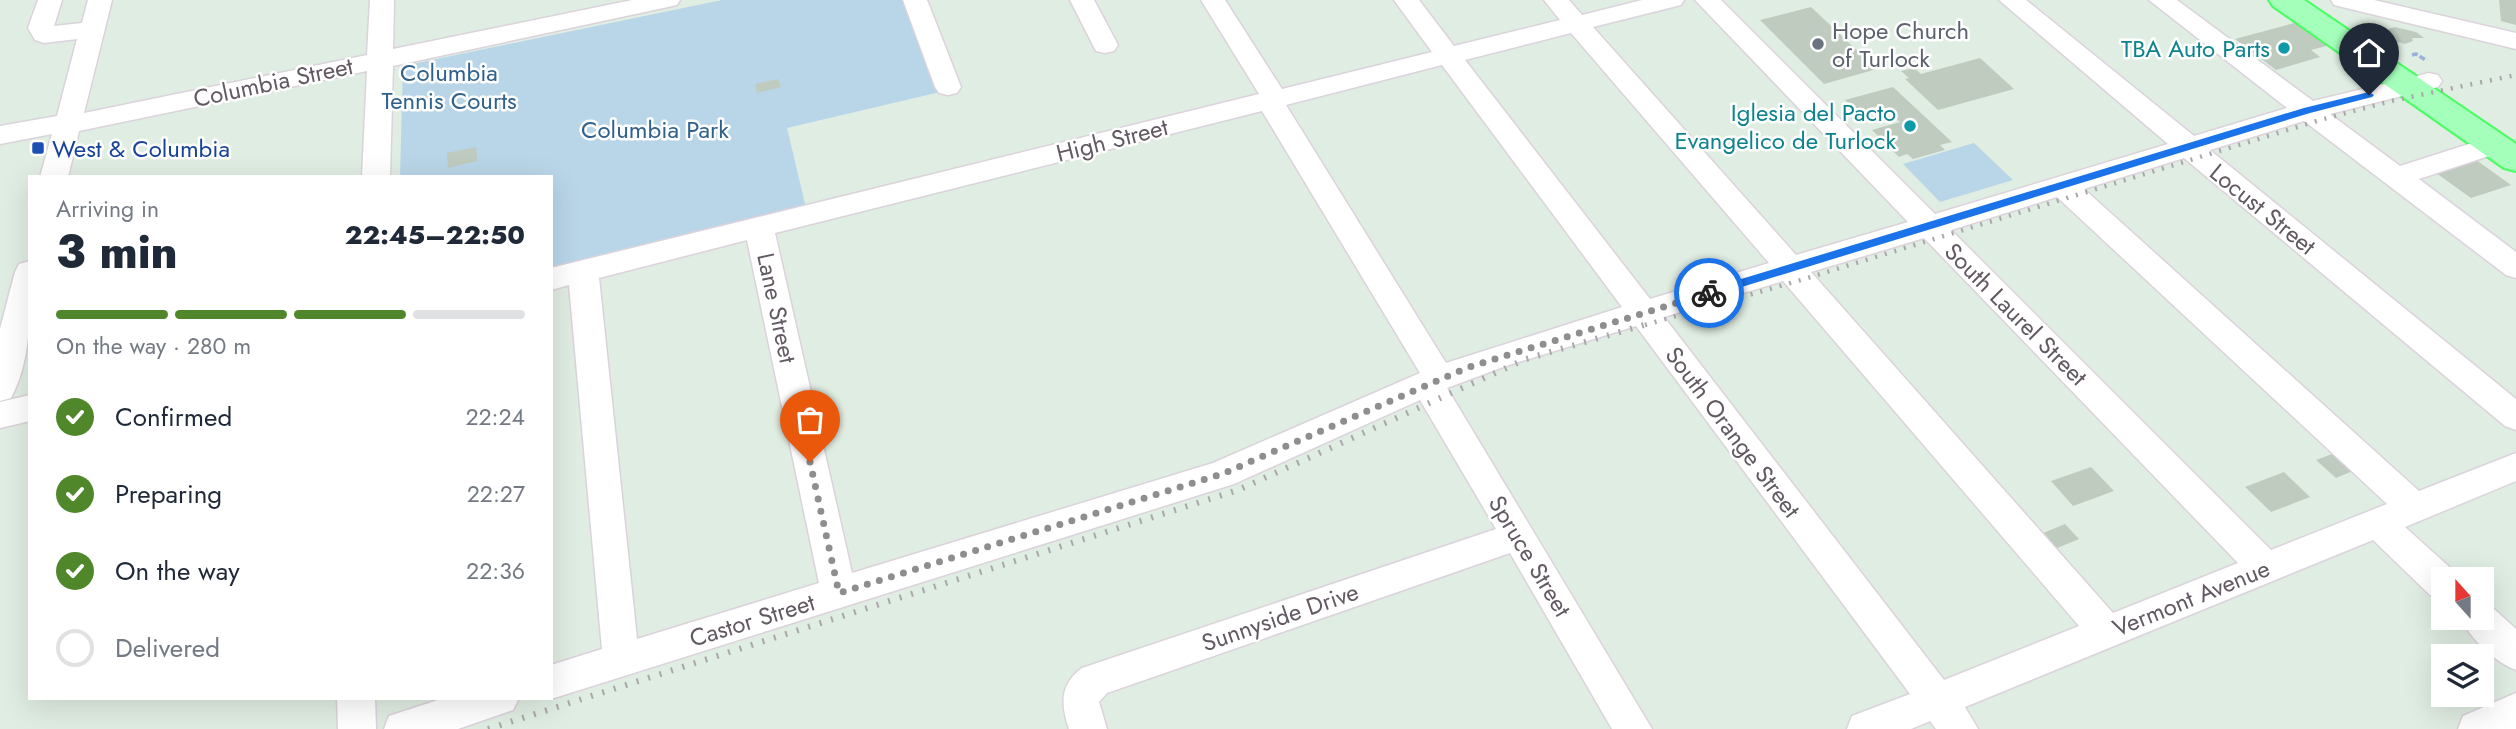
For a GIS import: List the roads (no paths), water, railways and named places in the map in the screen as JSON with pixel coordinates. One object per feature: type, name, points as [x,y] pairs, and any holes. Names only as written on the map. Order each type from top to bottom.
[{"type":"main road","points":[[2284,0],[2419,71]]},
{"type":"main road","points":[[2313,0],[2419,71],[2509,149]]},
{"type":"street","points":[[50,0],[41,28],[44,35],[92,29]]},
{"type":"street","points":[[55,175],[100,0]]},
{"type":"street","points":[[376,175],[382,0]]},
{"type":"street","name":"Columbia Street","points":[[0,135],[668,0]]},
{"type":"street","points":[[915,0],[948,87]]},
{"type":"street","points":[[1082,0],[1105,45]]},
{"type":"street","name":"Spruce Street","points":[[1213,0],[1433,381],[1518,536],[1633,729]]},
{"type":"street","name":"South Orange Street","points":[[1406,0],[1959,729]]},
{"type":"street","points":[[1556,0],[2107,632]]},
{"type":"street","name":"High Street","points":[[553,278],[1672,0]]},
{"type":"street","name":"South Laurel Street","points":[[1707,0],[2266,568]]},
{"type":"street","name":"Locust Street","points":[[2011,0],[2516,417]]},
{"type":"street","points":[[2161,0],[2516,267]]},
{"type":"street","points":[[2343,0],[2516,41]]},
{"type":"street","name":"Castor Street","points":[[553,681],[1239,468],[1433,381],[1496,357],[2308,111],[2419,71]]},
{"type":"street","points":[[2396,177],[2509,149]]},
{"type":"street","points":[[2063,186],[2415,508]]},
{"type":"street","name":"Lane Street","points":[[759,227],[839,593]]},
{"type":"street","points":[[583,271],[621,660]]},
{"type":"street","points":[[0,389],[18,286]]},
{"type":"street","points":[[0,415],[28,408]]},
{"type":"street","name":"Vermont Avenue","points":[[1866,729],[2516,467]]},
{"type":"street","points":[[2378,523],[2431,573]]},
{"type":"street","name":"Sunnyside Drive","points":[[1088,729],[1080,700],[1081,692],[1095,680],[1518,536]]},
{"type":"street","points":[[2492,630],[2516,653]]},
{"type":"street","points":[[356,700],[357,729]]},
{"type":"street","points":[[403,729],[494,700]]},
{"type":"street","points":[[2477,729],[2516,711]]},
{"type":"railway","points":[[1645,325],[1801,280],[2320,120],[2391,101],[2516,75]]},
{"type":"railway","points":[[488,729],[1238,490],[1526,359],[1651,323]]},
{"type":"place","name":"Hope Church of Turlock","points":[[1818,44]]},
{"type":"place","name":"TBA Auto Parts","points":[[2284,48]]},
{"type":"place","name":"Iglesia del Pacto Evangelico de Turlock","points":[[1910,126]]},
{"type":"place","name":"West & Columbia","points":[[38,148]]},
{"type":"park label","name":"Columbia Tennis Courts","points":[[449,86]]},
{"type":"park label","name":"Columbia Park","points":[[655,129]]}]
